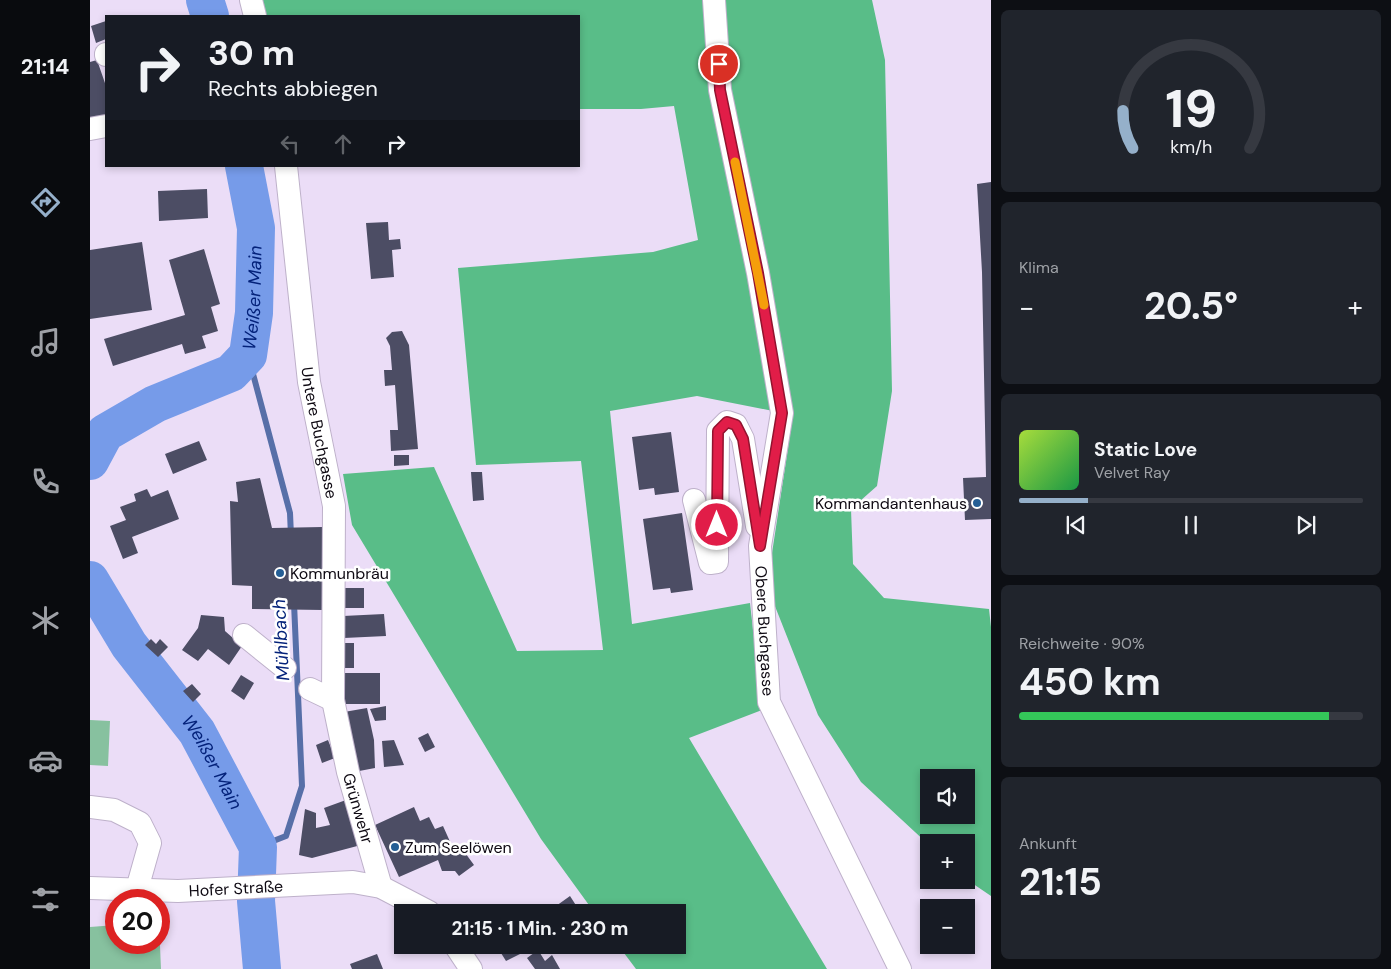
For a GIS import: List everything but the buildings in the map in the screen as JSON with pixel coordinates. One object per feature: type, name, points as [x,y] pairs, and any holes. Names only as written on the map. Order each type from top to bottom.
[{"type":"street","points":[[251,0],[255,15]]},
{"type":"street","name":"Obere Buchgasse","points":[[714,0],[720,90],[758,273],[782,413],[760,546],[769,702],[900,969]]},
{"type":"street","points":[[90,129],[105,126]]},
{"type":"street","name":"Untere Buchgasse","points":[[286,167],[309,382],[334,506],[333,700]]},
{"type":"street","points":[[694,500],[710,563],[717,562],[718,431],[727,422],[736,425],[743,439],[760,546]]},
{"type":"street","points":[[244,635],[285,668]]},
{"type":"street","points":[[310,689],[333,700]]},
{"type":"street","name":"Grünwehr","points":[[333,700],[348,772],[381,887]]},
{"type":"street","points":[[90,807],[114,810],[140,823],[150,844],[138,889]]},
{"type":"street","name":"Hofer Straße","points":[[170,891],[314,882],[353,882],[381,887]]},
{"type":"street","points":[[381,887],[414,904]]},
{"type":"street","name":"Hofer Straße","points":[[90,888],[138,889]]},
{"type":"street","points":[[461,954],[472,969]]},
{"type":"green space","points":[[251,0],[872,0],[885,60],[892,391],[877,486],[851,509],[853,564],[884,598],[989,609],[991,627],[991,896],[975,885],[975,834],[920,834],[920,837],[861,782],[818,715],[767,586],[793,415],[697,396],[610,411],[632,624],[750,603],[762,710],[689,738],[827,969],[636,969],[625,954],[686,954],[686,904],[588,904],[541,839],[352,525],[343,474],[434,467],[517,651],[603,650],[581,461],[476,465],[458,268],[653,252],[698,240],[674,106],[641,109],[580,109],[580,15],[255,15]]},
{"type":"green space","points":[[90,720],[110,721],[108,766],[90,765]]},
{"type":"green space","points":[[105,926],[105,954],[160,954],[161,969],[90,969],[90,927]]},
{"type":"waterway","name":"Weißer Main","points":[[205,0],[210,15]]},
{"type":"waterway","name":"Mühlbach","points":[[90,461],[105,433],[155,404],[231,373],[248,355],[254,313],[256,228],[244,167]]},
{"type":"waterway","name":"Mühlbach","points":[[248,355],[290,513],[291,536]]},
{"type":"waterway","name":"Weißer Main","points":[[90,580],[129,645],[197,732],[258,847],[256,901],[262,969]]},
{"type":"waterway","name":"Mühlbach","points":[[258,847],[286,836],[302,786],[294,603]]},
{"type":"slow traffic","points":[[735,162],[764,305]]},
{"type":"place","name":"Kommandantenhaus","points":[[977,503]]},
{"type":"place","name":"Kommunbräu","points":[[280,573]]},
{"type":"place","name":"Zum Seelöwen","points":[[395,847]]},
{"type":"route","points":[[717,525],[718,431],[727,422],[736,425],[743,439],[760,546],[782,413],[758,273],[720,90],[719,64]]}]
